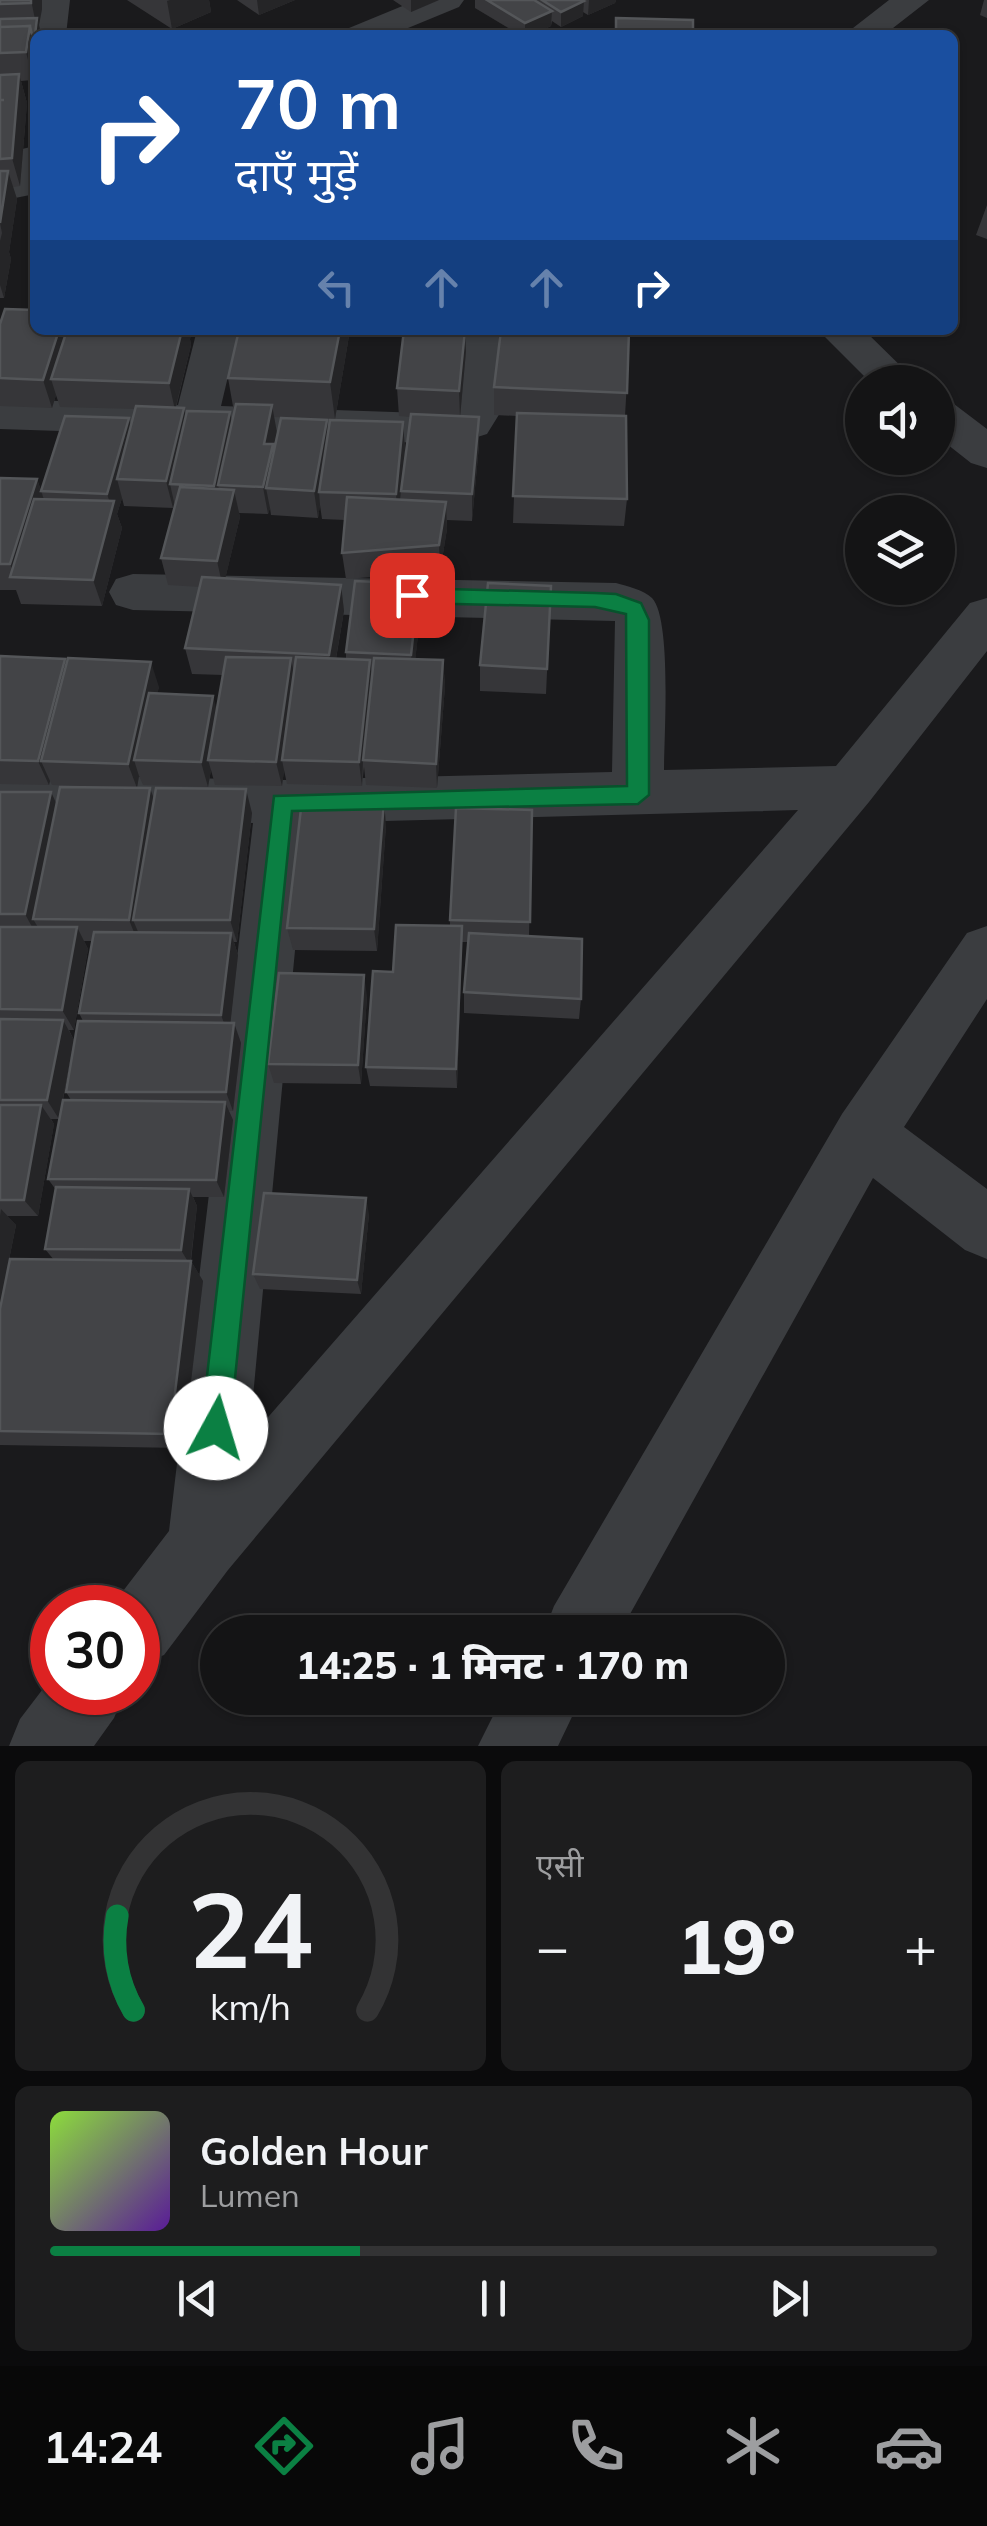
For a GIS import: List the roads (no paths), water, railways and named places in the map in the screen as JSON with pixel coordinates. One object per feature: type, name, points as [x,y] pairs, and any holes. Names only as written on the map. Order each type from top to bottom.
[{"type":"street","points":[[50,30],[53,0]]},
{"type":"street","points":[[366,30],[387,9],[446,0]]},
{"type":"street","points":[[868,30],[912,0]]},
{"type":"street","points":[[196,421],[217,335]]},
{"type":"street","points":[[0,414],[455,428],[471,422],[478,413],[481,335]]},
{"type":"street","points":[[845,335],[878,365]]},
{"type":"street","points":[[955,428],[987,452]]},
{"type":"street","points":[[133,592],[616,602],[634,609],[639,620],[638,795]]},
{"type":"street","points":[[160,1601],[203,1545],[850,787],[987,616]]},
{"type":"street","points":[[0,796],[282,802],[850,787]]},
{"type":"street","points":[[203,1545],[282,802]]},
{"type":"street","points":[[590,1615],[864,1134],[987,951]]},
{"type":"street","points":[[864,1134],[987,1228]]},
{"type":"street","points":[[47,1746],[71,1715]]},
{"type":"street","points":[[516,1746],[534,1715]]}]
